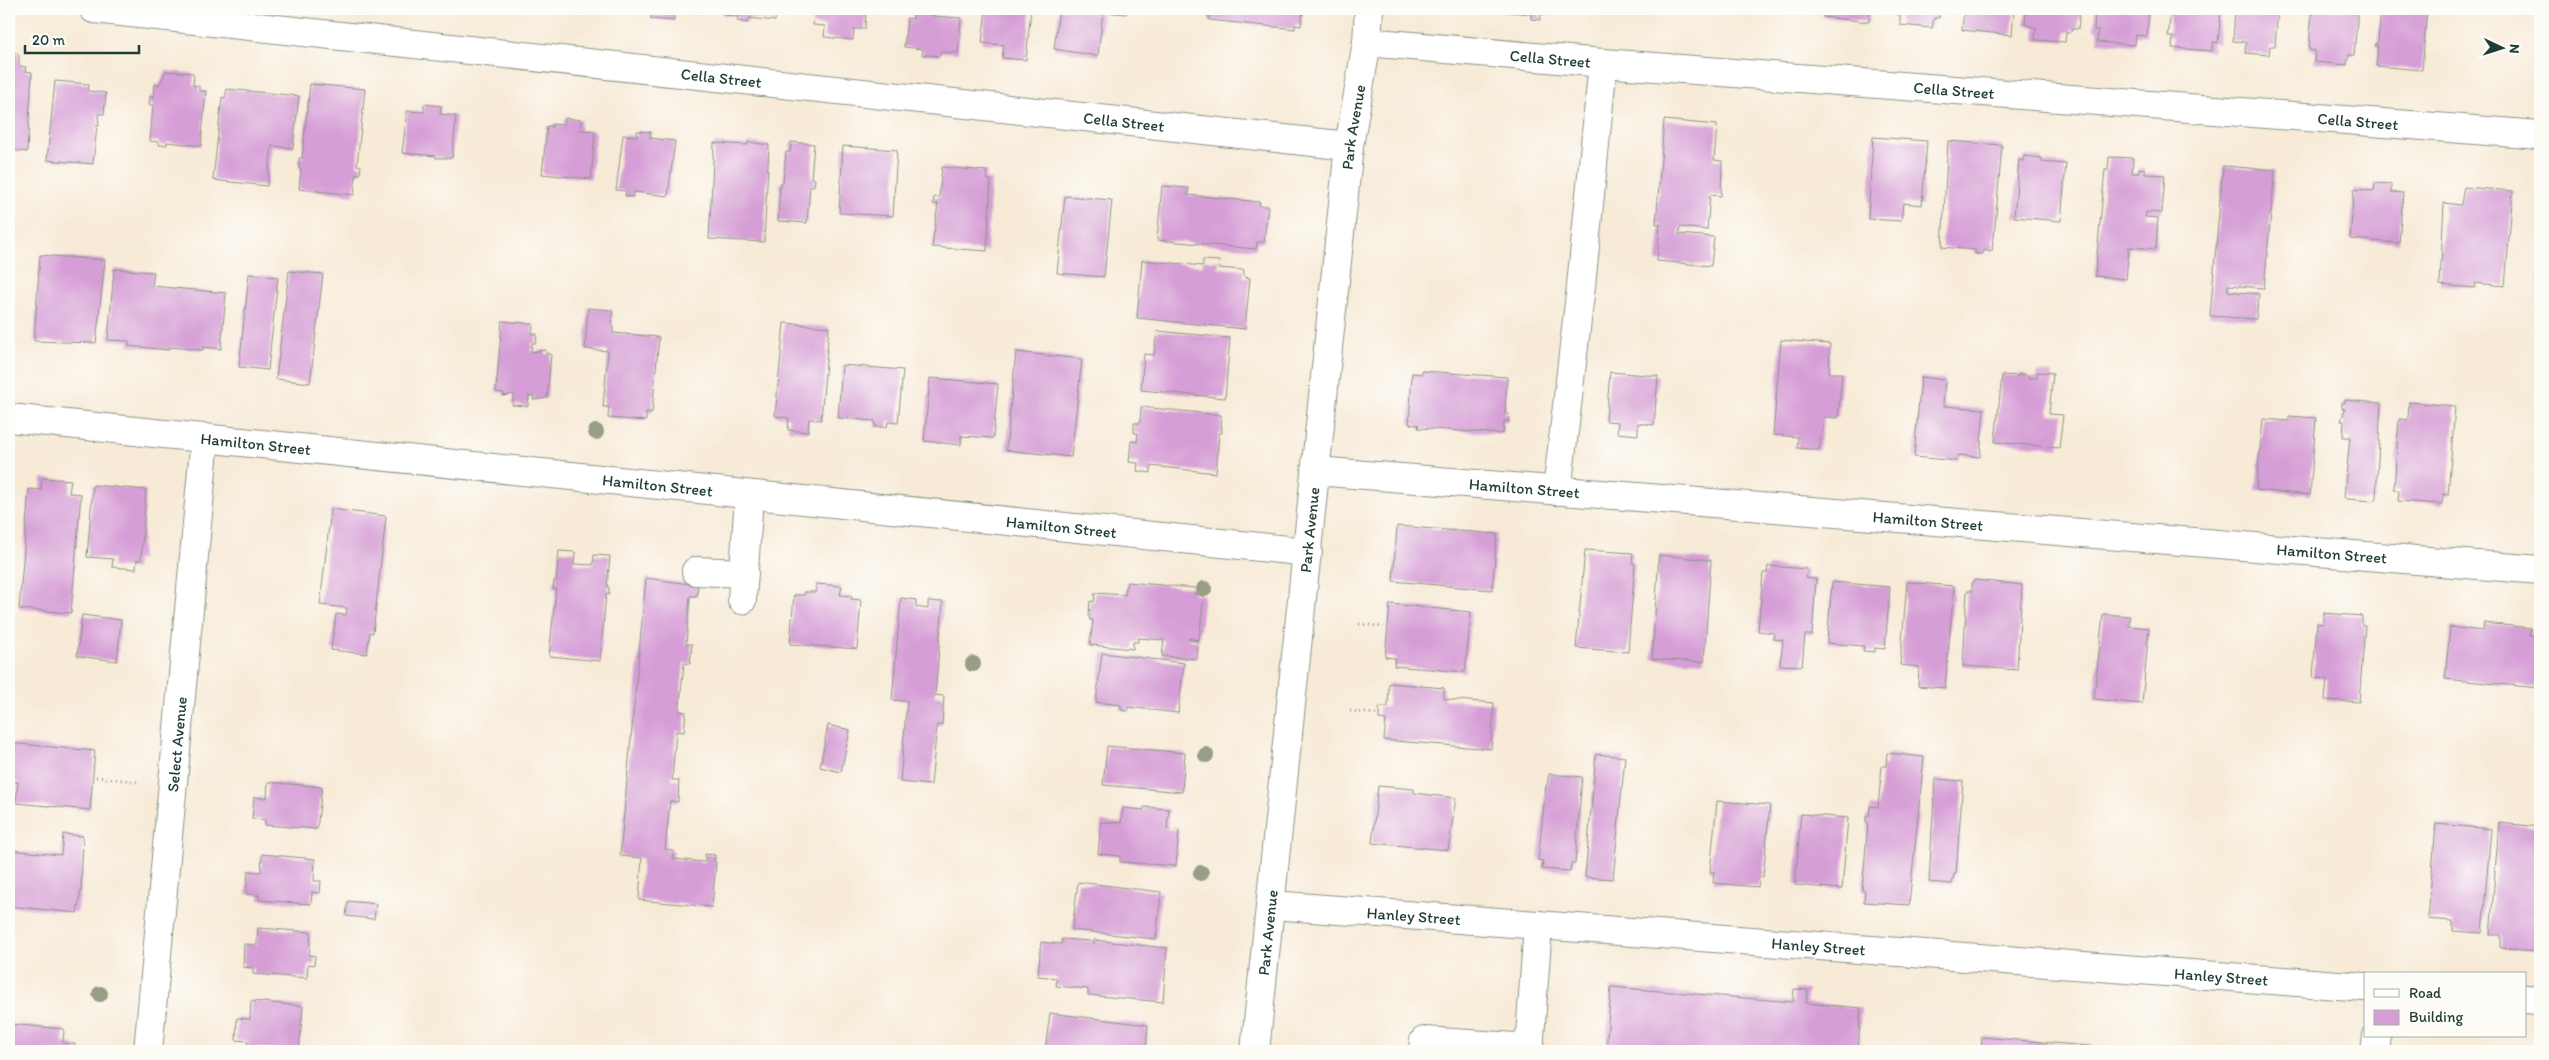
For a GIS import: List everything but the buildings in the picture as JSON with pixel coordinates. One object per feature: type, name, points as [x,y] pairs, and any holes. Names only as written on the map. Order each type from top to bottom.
[{"type":"street","name":"Cella Street","points":[[94,9],[1349,146]]},
{"type":"street","name":"Park Avenue","points":[[1255,1051],[1272,905],[1349,146],[1367,42],[1370,9]]},
{"type":"street","name":"Cella Street","points":[[1367,42],[1603,63],[2540,135]]},
{"type":"street","points":[[1557,491],[1581,286],[1603,63]]},
{"type":"street","name":"Hamilton Street","points":[[9,418],[750,496],[1308,552]]},
{"type":"street","name":"Select Avenue","points":[[148,1051],[205,438]]},
{"type":"street","name":"Hamilton Street","points":[[1316,471],[2540,570]]},
{"type":"street","points":[[742,600],[750,496]]},
{"type":"street","points":[[696,571],[744,573]]},
{"type":"street","name":"Hanley Street","points":[[1272,905],[2364,987]]},
{"type":"street","points":[[1422,1051],[1424,1041],[1530,1050],[1538,926]]},
{"type":"street","points":[[2526,999],[2540,1000]]},
{"type":"street","points":[[2375,1051],[2377,1038]]},
{"type":"path","points":[[1359,624],[1384,627]]},
{"type":"path","points":[[1350,711],[1376,714]]},
{"type":"path","points":[[96,777],[172,786]]}]
